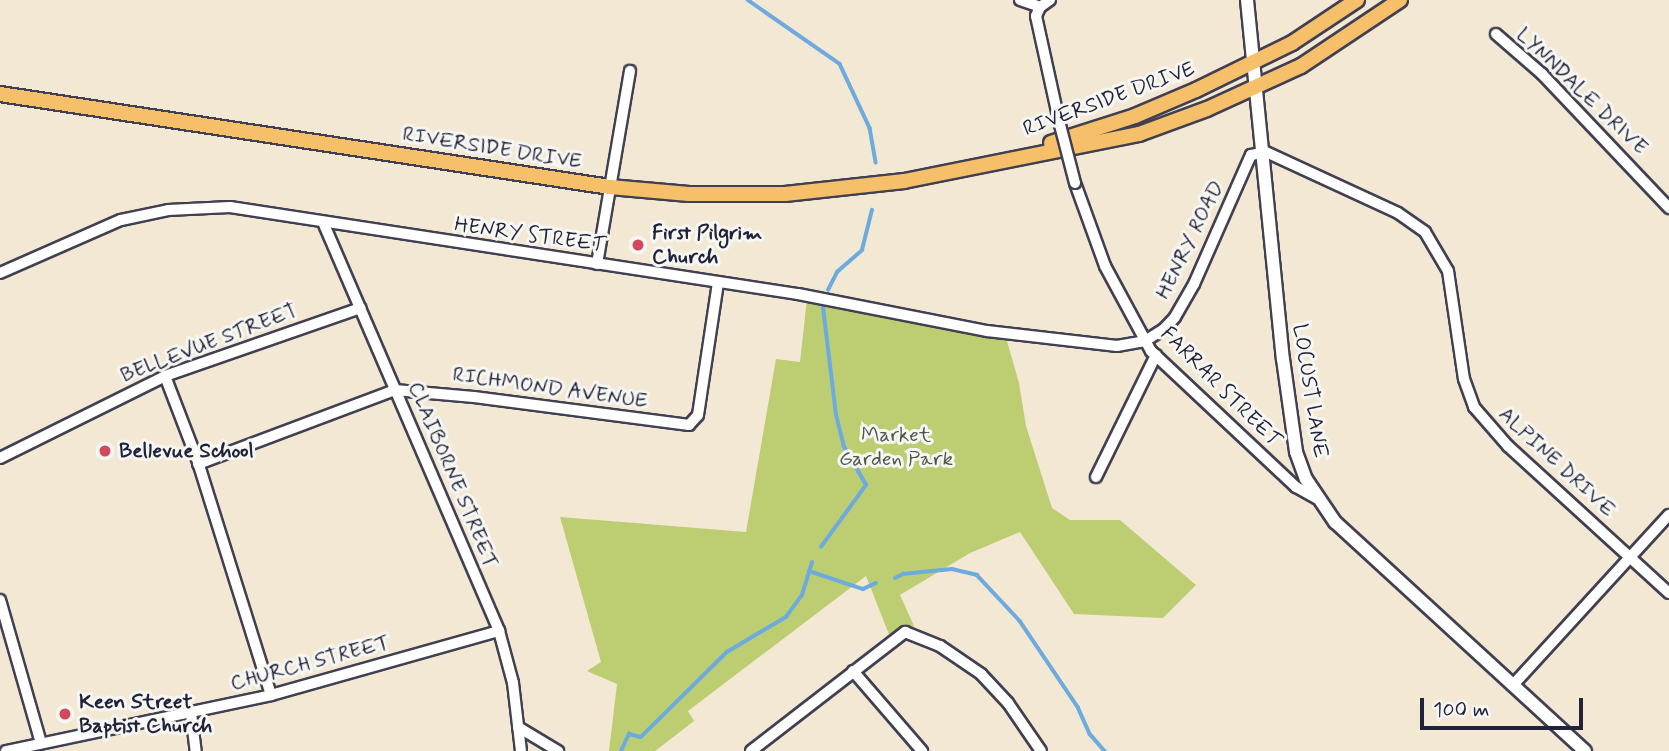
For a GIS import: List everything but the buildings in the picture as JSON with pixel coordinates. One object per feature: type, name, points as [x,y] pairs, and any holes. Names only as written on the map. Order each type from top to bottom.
[{"type":"main road","name":"RIVERSIDE DRIVE","points":[[980,167],[1135,116],[1254,63],[1292,43],[1357,0]]},
{"type":"main road","name":"RIVERSIDE DRIVE","points":[[0,94],[610,187],[689,194],[785,194],[904,181],[1139,134],[1256,87],[1334,47],[1400,0]]},
{"type":"street","name":"FARRAR STREET","points":[[1020,0],[1046,2]]},
{"type":"street","points":[[1247,0],[1256,87]]},
{"type":"street","name":"FARRAR STREET","points":[[1046,2],[1036,16],[1075,183],[1105,266],[1145,341],[1156,355],[1296,487],[1316,498]]},
{"type":"street","name":"LYNNDALE DRIVE","points":[[1496,34],[1542,74],[1669,208]]},
{"type":"street","points":[[597,264],[630,71]]},
{"type":"street","name":"LOCUST LANE","points":[[1256,87],[1296,452],[1316,498],[1335,522],[1584,751]]},
{"type":"street","name":"HENRY ROAD","points":[[1145,341],[1164,329],[1175,317],[1194,284],[1251,155],[1261,151]]},
{"type":"street","name":"ALPINE DRIVE","points":[[1261,151],[1398,213],[1425,232],[1448,271],[1464,379],[1474,407],[1508,446],[1669,593]]},
{"type":"street","name":"HENRY STREET","points":[[0,273],[121,220],[168,210],[230,207],[798,294],[987,331],[1116,346],[1145,341]]},
{"type":"street","name":"CLAIBORNE STREET","points":[[323,222],[499,631],[513,683],[521,751]]},
{"type":"street","name":"RICHMOND AVENUE","points":[[198,464],[395,390],[474,397],[683,426],[694,422],[698,415],[718,282]]},
{"type":"street","name":"BELLEVUE STREET","points":[[0,458],[165,376],[359,308]]},
{"type":"street","points":[[1096,477],[1156,355]]},
{"type":"street","points":[[165,376],[198,464],[271,695]]},
{"type":"street","points":[[1513,685],[1669,515]]},
{"type":"street","points":[[0,600],[41,743]]},
{"type":"street","name":"CHURCH STREET","points":[[6,751],[271,695],[499,631]]},
{"type":"street","points":[[751,751],[905,632],[957,656],[996,690],[1041,751]]},
{"type":"street","points":[[853,671],[922,751]]},
{"type":"street","points":[[191,713],[196,751]]},
{"type":"street","points":[[518,727],[558,751]]},
{"type":"green space","name":"Market Garden Park","points":[[807,299],[961,328],[1007,341],[1019,383],[1026,426],[1052,508],[1070,520],[1120,520],[1196,585],[1163,618],[1074,614],[1020,532],[970,553],[900,595],[914,626],[890,637],[866,576],[688,711],[694,721],[655,751],[609,751],[617,684],[587,671],[601,662],[560,517],[746,532],[776,359],[800,362]]},
{"type":"waterway","points":[[748,0],[840,64],[870,128],[876,162]]},
{"type":"waterway","points":[[828,290],[837,272],[862,250],[872,210]]},
{"type":"waterway","points":[[821,547],[866,485],[844,447],[836,415],[823,307]]},
{"type":"waterway","points":[[621,751],[629,734],[641,737],[727,652],[786,617],[802,595],[812,563]]},
{"type":"waterway","points":[[895,578],[903,574],[952,569],[977,575],[1020,621],[1078,707],[1090,734],[1105,751]]},
{"type":"waterway","points":[[809,571],[863,589],[876,583]]},
{"type":"place","name":"First Pilgrim Church","points":[[638,245]]},
{"type":"place","name":"Bellevue School","points":[[105,451]]},
{"type":"place","name":"Keen Street Baptist Church","points":[[65,714]]}]
